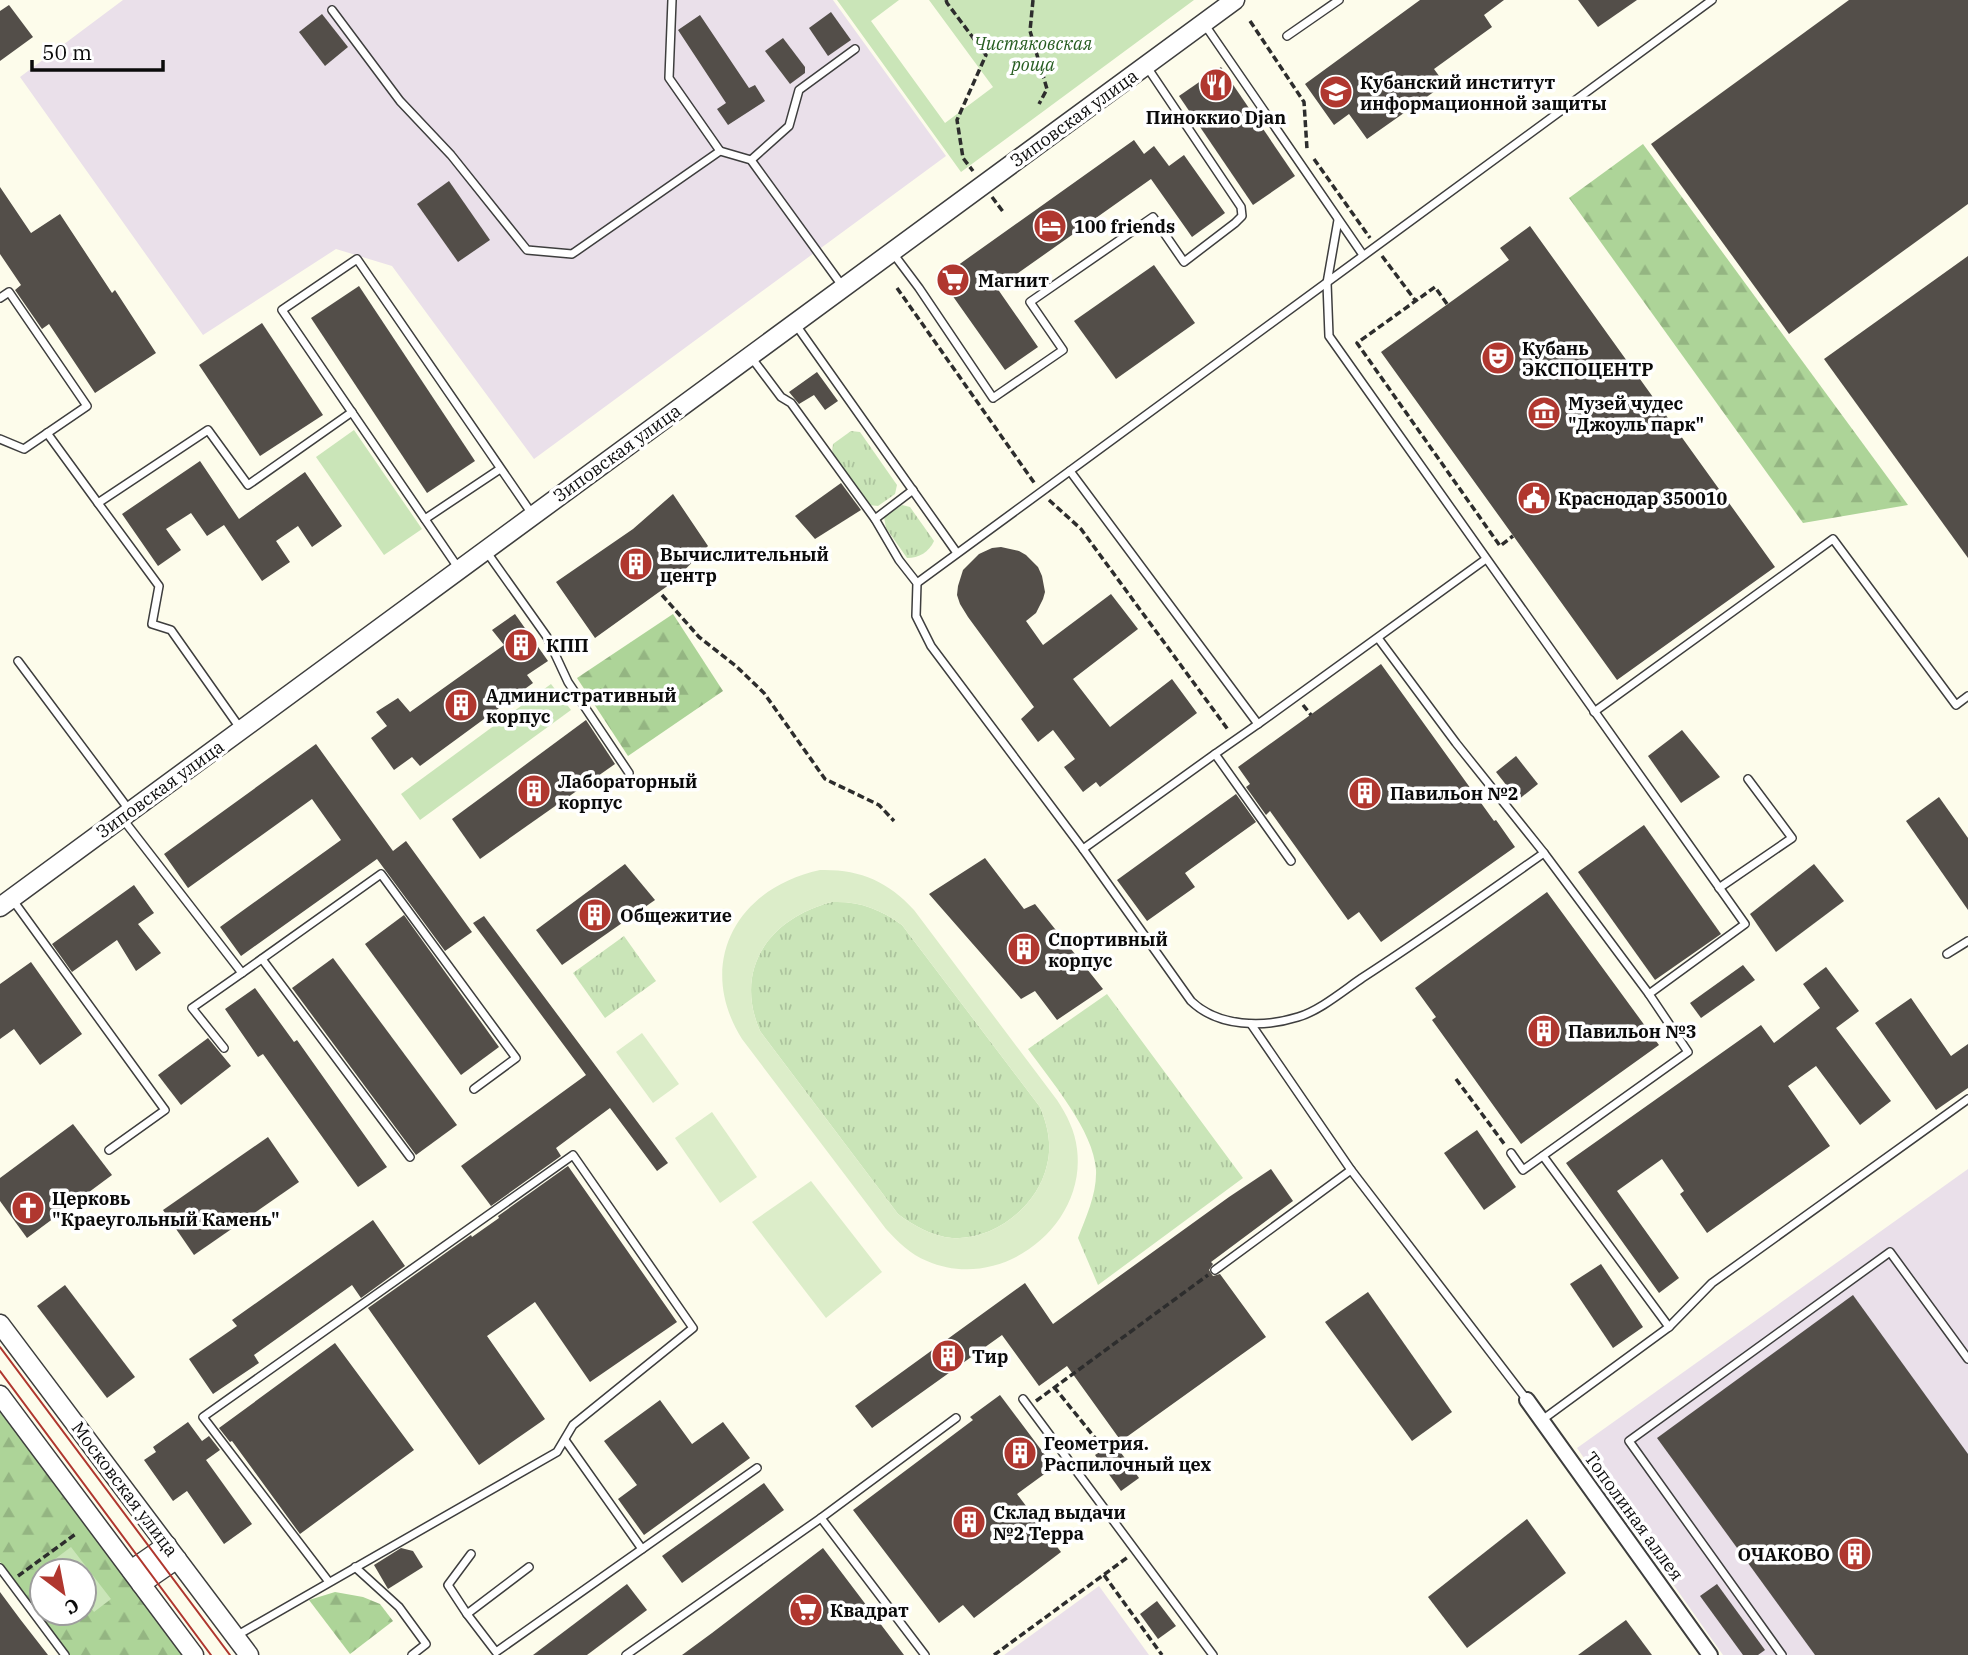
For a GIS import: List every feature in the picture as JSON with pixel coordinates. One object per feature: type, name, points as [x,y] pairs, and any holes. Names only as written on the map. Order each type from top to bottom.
[{"type":"street","name":"Зиповская улица","points":[[6,903],[1234,0]]},
{"type":"street","name":"Московская улица","points":[[0,1324],[249,1655]]},
{"type":"street","points":[[0,1395],[194,1655]]},
{"type":"street","name":"Тополиная аллея","points":[[1527,1400],[1710,1655]]},
{"type":"street","points":[[136,1577],[172,1552]]},
{"type":"lane","points":[[672,0],[669,78],[720,151],[751,160],[843,287]]},
{"type":"lane","points":[[1287,36],[1329,3],[1339,0]]},
{"type":"lane","points":[[917,583],[1713,0]]},
{"type":"lane","points":[[332,10],[400,100],[451,155],[527,250],[572,254],[720,151]]},
{"type":"lane","points":[[1203,23],[1363,255]]},
{"type":"lane","points":[[751,160],[789,125],[799,90],[855,49]]},
{"type":"lane","points":[[892,252],[993,398],[1063,350],[1030,302],[1153,217],[1184,262],[1235,223],[1242,216],[1241,207],[1146,65]]},
{"type":"lane","points":[[1338,220],[1327,283],[1329,336],[1745,924],[1649,995]]},
{"type":"lane","points":[[460,569],[282,310],[357,259],[533,515]]},
{"type":"lane","points":[[0,298],[9,292],[88,406],[24,449],[0,439]]},
{"type":"lane","points":[[794,323],[957,553]]},
{"type":"lane","points":[[750,356],[781,397],[791,403],[875,519],[899,560],[917,583],[916,616],[931,646],[1083,849],[1191,1002],[1200,1010],[1214,1017],[1251,1024],[1269,1023],[1307,1014],[1544,853]]},
{"type":"lane","points":[[98,503],[208,430],[248,485],[352,412]]},
{"type":"lane","points":[[47,433],[159,586],[152,624],[171,631],[241,730]]},
{"type":"lane","points":[[425,519],[500,468]]},
{"type":"lane","points":[[1070,471],[1258,724]]},
{"type":"lane","points":[[875,519],[913,490]]},
{"type":"lane","points":[[1594,712],[1833,539],[1956,705],[1968,696]]},
{"type":"lane","points":[[485,551],[547,637],[568,682],[629,773]]},
{"type":"lane","points":[[1083,849],[1378,638],[1489,563]]},
{"type":"lane","points":[[1378,638],[1544,853],[1688,1052],[1523,1170],[1511,1153]]},
{"type":"lane","points":[[18,661],[242,974]]},
{"type":"lane","points":[[1216,754],[1291,861]]},
{"type":"lane","points":[[1720,888],[1792,838],[1748,779]]},
{"type":"lane","points":[[224,1048],[192,1008],[381,874],[516,1058],[474,1089]]},
{"type":"lane","points":[[6,903],[165,1110],[109,1150]]},
{"type":"lane","points":[[1947,954],[1968,941]]},
{"type":"lane","points":[[262,959],[410,1157]]},
{"type":"lane","points":[[1251,1024],[1351,1170],[1527,1400]]},
{"type":"lane","points":[[1542,1420],[1669,1327],[1712,1283],[1968,1099]]},
{"type":"lane","points":[[235,1637],[557,1452],[573,1424],[693,1328],[573,1155],[203,1417],[329,1582]]},
{"type":"lane","points":[[1543,1156],[1669,1327]]},
{"type":"lane","points":[[1215,1270],[1351,1170]]},
{"type":"lane","points":[[1782,1655],[1629,1441],[1890,1252],[1968,1359]]},
{"type":"lane","points":[[1023,1399],[1213,1655]]},
{"type":"lane","points":[[626,1655],[821,1518],[956,1418]]},
{"type":"lane","points":[[565,1440],[642,1549]]},
{"type":"lane","points":[[471,1554],[448,1585],[496,1652],[757,1468]]},
{"type":"lane","points":[[821,1518],[925,1655]]},
{"type":"lane","points":[[0,1567],[65,1655]]},
{"type":"lane","points":[[355,1567],[399,1608],[426,1644],[412,1655]]},
{"type":"lane","points":[[467,1614],[529,1567]]},
{"type":"path","points":[[946,0],[986,55],[957,120],[963,158]]},
{"type":"path","points":[[1033,0],[1030,31],[1047,89],[1040,104]]},
{"type":"path","points":[[1250,21],[1304,102],[1306,148],[1415,301]]},
{"type":"path","points":[[1447,304],[1435,287],[1357,343],[1500,546]]},
{"type":"path","points":[[897,288],[1041,492],[1081,529],[1236,740]]},
{"type":"path","points":[[1489,563],[1500,546],[1513,536]]},
{"type":"path","points":[[662,595],[699,637],[736,666],[764,693],[825,779],[878,805],[894,821]]},
{"type":"path","points":[[1303,705],[1311,715]]},
{"type":"path","points":[[1456,1079],[1511,1153]]},
{"type":"path","points":[[1028,1406],[1215,1270]]},
{"type":"path","points":[[1054,1387],[1104,1449]]},
{"type":"path","points":[[11,1581],[77,1532]]},
{"type":"path","points":[[994,1655],[1136,1551]]},
{"type":"path","points":[[1104,1575],[1162,1655]]},
{"type":"shaded area","points":[[123,0],[833,0],[946,156],[534,459],[392,266],[336,249],[203,335],[20,77]]},
{"type":"shaded area","name":"ОЧАКОВО","points":[[1968,1169],[1968,1655],[1723,1655],[1577,1448]]},
{"type":"shaded area","points":[[1099,1586],[1149,1655],[1004,1655]]},
{"type":"green space","name":"Чистяковская роща","points":[[837,0],[899,0],[871,21],[945,123],[993,87],[929,0],[1194,0],[961,172]]},
{"type":"green space","points":[[1643,144],[1908,505],[1803,523],[1569,198]]},
{"type":"green space","points":[[354,430],[422,529],[384,555],[316,457]]},
{"type":"green space","points":[[851,431],[860,432],[897,485],[895,494],[878,506],[869,505],[832,454],[833,444]]},
{"type":"green space","points":[[902,505],[910,507],[934,541],[923,554],[916,557],[907,558],[886,528],[884,517]]},
{"type":"green space","points":[[673,614],[723,691],[628,756],[577,678]]},
{"type":"green space","points":[[551,684],[571,710],[420,820],[401,794]]},
{"type":"green space","points":[[820,870],[834,870],[872,879],[894,891],[914,910],[1057,1100],[1074,1136],[1077,1149],[1076,1178],[1068,1204],[1053,1227],[1033,1246],[1009,1260],[983,1268],[955,1269],[927,1261],[910,1251],[886,1229],[742,1039],[728,1011],[723,983],[724,957],[732,933],[746,912],[766,893],[791,879]],"holes":[[[832,902],[869,907],[902,925],[1040,1107],[1049,1143],[1047,1165],[1042,1180],[1024,1207],[998,1227],[983,1234],[952,1238],[924,1230],[898,1214],[760,1031],[753,1008],[751,987],[755,967],[763,949],[775,933],[791,920]]]},
{"type":"green space","points":[[832,902],[869,907],[902,925],[1040,1107],[1049,1143],[1047,1165],[1042,1180],[1024,1207],[998,1227],[983,1234],[952,1238],[924,1230],[898,1214],[760,1031],[753,1008],[751,987],[755,967],[763,949],[775,933],[791,920]]},
{"type":"green space","points":[[624,936],[656,981],[605,1018],[573,973]]},
{"type":"green space","points":[[1107,994],[1243,1178],[1098,1285],[1078,1238],[1095,1188],[1093,1155],[1080,1123],[1028,1049]]},
{"type":"green space","points":[[642,1033],[679,1084],[653,1103],[616,1052]]},
{"type":"green space","points":[[712,1112],[757,1177],[720,1203],[675,1138]]},
{"type":"green space","points":[[811,1181],[882,1272],[826,1318],[752,1222]]},
{"type":"green space","points":[[0,1407],[186,1655],[69,1655],[48,1627],[98,1627],[98,1557],[28,1557],[28,1600],[0,1562]]},
{"type":"green space","points":[[71,1547],[79,1557],[58,1557]]},
{"type":"green space","points":[[98,1582],[111,1599],[98,1609]]},
{"type":"green space","points":[[335,1592],[363,1597],[380,1604],[393,1621],[350,1654],[309,1600]]},
{"type":"building","points":[[1420,0],[1504,0],[1484,15],[1492,27],[1434,69],[1445,84],[1367,139],[1349,114],[1334,125],[1305,84]]},
{"type":"building","points":[[1578,0],[1637,0],[1598,27]]},
{"type":"building","points":[[1849,0],[1968,0],[1968,204],[1789,334],[1651,144]]},
{"type":"building","points":[[9,5],[33,37],[0,61],[0,11]]},
{"type":"building","points":[[831,12],[851,40],[828,56],[809,28]]},
{"type":"building","points":[[322,14],[348,47],[325,66],[299,32]]},
{"type":"building","points":[[700,15],[749,88],[755,85],[765,101],[728,125],[717,109],[726,103],[678,30]]},
{"type":"building","points":[[783,38],[805,67],[805,73],[790,84],[765,51]]},
{"type":"building","points":[[1221,67],[1295,176],[1253,205],[1179,96]]},
{"type":"building","points":[[1134,140],[1144,154],[1154,146],[1169,166],[1184,155],[1225,213],[1192,237],[1151,179],[997,288],[1038,347],[1005,370],[940,278]]},
{"type":"building","points":[[449,181],[490,240],[458,262],[417,204]]},
{"type":"building","points":[[0,187],[31,233],[60,214],[112,293],[115,290],[156,353],[95,393],[49,324],[42,329],[15,290],[21,285],[0,254]]},
{"type":"building","points":[[1530,226],[1775,567],[1617,680],[1381,352],[1509,260],[1500,248]]},
{"type":"building","points":[[1968,256],[1968,558],[1824,359]]},
{"type":"building","points":[[1154,265],[1195,323],[1116,379],[1074,321]]},
{"type":"building","points":[[359,286],[475,461],[427,493],[311,318]]},
{"type":"building","points":[[262,323],[323,415],[260,456],[199,365]]},
{"type":"building","points":[[817,372],[838,401],[825,410],[814,395],[799,404],[789,392]]},
{"type":"building","points":[[200,461],[239,519],[305,472],[342,526],[312,547],[298,526],[276,541],[290,562],[262,581],[224,525],[207,536],[191,513],[166,529],[181,550],[158,566],[122,514]]},
{"type":"building","points":[[841,483],[861,510],[815,539],[795,516]]},
{"type":"building","name":"Вычислительный центр","points":[[673,494],[708,546],[673,582],[595,638],[556,582],[633,529]]},
{"type":"building","points":[[1001,547],[1026,555],[1038,567],[1042,576],[1045,592],[1043,599],[1036,613],[1026,621],[1043,645],[1111,594],[1138,629],[1073,679],[1110,727],[1172,679],[1197,713],[1100,787],[1096,782],[1083,792],[1064,767],[1075,759],[1053,730],[1038,742],[1021,719],[1034,707],[960,604],[957,595],[963,570],[979,554]]},
{"type":"building","name":"Административный корпус","points":[[515,614],[548,661],[527,675],[533,683],[420,766],[412,757],[394,770],[371,738],[387,726],[376,712],[398,698],[410,712],[504,645],[492,630]]},
{"type":"building","name":"Павильон №2","points":[[1381,664],[1515,847],[1381,942],[1359,912],[1348,920],[1270,811],[1266,815],[1246,787],[1250,784],[1238,767]]},
{"type":"building","name":"Лабораторный корпус","points":[[586,720],[615,764],[480,859],[452,819]]},
{"type":"building","points":[[1682,730],[1720,777],[1681,803],[1648,756]]},
{"type":"building","points":[[316,744],[393,851],[406,841],[472,932],[445,951],[377,859],[241,956],[220,927],[341,840],[312,799],[188,888],[164,854]]},
{"type":"building","points":[[1516,756],[1538,784],[1518,800],[1496,772]]},
{"type":"building","points":[[1236,794],[1256,822],[1185,873],[1195,887],[1147,921],[1117,880]]},
{"type":"building","points":[[1939,797],[1968,838],[1968,910],[1906,821]]},
{"type":"building","points":[[1644,825],[1721,934],[1655,980],[1578,872]]},
{"type":"building","name":"Спортивный корпус","points":[[985,858],[1024,909],[1035,904],[1103,989],[1057,1020],[1035,991],[1021,999],[929,894]]},
{"type":"building","name":"Общежитие","points":[[625,864],[655,900],[562,965],[536,930]]},
{"type":"building","points":[[1814,864],[1844,901],[1776,952],[1750,914]]},
{"type":"building","points":[[134,885],[154,913],[138,924],[161,953],[136,971],[117,940],[72,972],[52,944]]},
{"type":"building","name":"Павильон №3","points":[[1547,892],[1659,1045],[1521,1144],[1432,1020],[1436,1017],[1415,988]]},
{"type":"building","points":[[404,915],[499,1047],[461,1075],[365,944]]},
{"type":"building","points":[[484,916],[668,1163],[657,1171],[610,1108],[556,1148],[561,1156],[491,1206],[461,1166],[586,1075],[473,923]]},
{"type":"building","points":[[333,958],[457,1125],[416,1155],[292,988]]},
{"type":"building","points":[[31,962],[82,1034],[40,1065],[14,1029],[0,1039],[0,984]]},
{"type":"building","points":[[1743,965],[1755,980],[1701,1018],[1690,1003]]},
{"type":"building","points":[[1826,967],[1859,1011],[1836,1028],[1891,1101],[1860,1125],[1816,1066],[1788,1086],[1830,1146],[1707,1233],[1680,1194],[1684,1191],[1662,1159],[1617,1191],[1679,1278],[1659,1293],[1566,1163],[1761,1025],[1774,1043],[1820,1008],[1803,984]]},
{"type":"building","points":[[255,988],[294,1042],[297,1040],[387,1167],[358,1187],[263,1054],[258,1057],[225,1009]]},
{"type":"building","points":[[1911,998],[1951,1056],[1968,1044],[1968,1088],[1936,1110],[1875,1023]]},
{"type":"building","points":[[208,1038],[231,1066],[181,1105],[158,1075]]},
{"type":"building","points":[[73,1124],[112,1175],[27,1238],[0,1201],[0,1178]]},
{"type":"building","points":[[1477,1130],[1516,1187],[1484,1210],[1444,1153]]},
{"type":"building","points":[[268,1137],[299,1182],[194,1255],[163,1210]]},
{"type":"building","points":[[568,1166],[677,1322],[590,1382],[535,1302],[487,1336],[545,1419],[479,1465],[368,1308],[499,1218],[498,1216]]},
{"type":"building","points":[[1271,1169],[1293,1201],[1211,1262],[1213,1264],[1209,1270],[1213,1276],[1220,1274],[1266,1337],[1121,1441],[1067,1366],[1039,1386],[1002,1335],[872,1428],[855,1406],[1025,1283],[1053,1324]]},
{"type":"building","points":[[373,1220],[405,1266],[361,1298],[352,1285],[254,1355],[259,1363],[213,1394],[189,1359],[237,1326],[232,1320]]},
{"type":"building","points":[[1601,1264],[1643,1327],[1613,1348],[1570,1284]]},
{"type":"building","points":[[65,1285],[135,1377],[107,1398],[37,1306]]},
{"type":"building","points":[[1368,1292],[1452,1412],[1412,1441],[1325,1322]]},
{"type":"building","name":"ОЧАКОВО","points":[[1853,1295],[1968,1454],[1968,1655],[1815,1655],[1657,1438]]},
{"type":"building","points":[[335,1343],[414,1450],[300,1534],[232,1441],[230,1442],[219,1428]]},
{"type":"building","name":"Склад выдачи №2 Терра","points":[[1000,1395],[1054,1467],[1017,1494],[1061,1552],[974,1618],[963,1605],[939,1623],[853,1510],[973,1420],[970,1417]]},
{"type":"building","points":[[660,1400],[692,1444],[723,1422],[750,1458],[644,1535],[618,1499],[637,1485],[604,1441]]},
{"type":"building","points":[[188,1422],[202,1441],[209,1436],[220,1450],[206,1460],[252,1524],[224,1544],[187,1491],[173,1501],[144,1460],[156,1452],[153,1447]]},
{"type":"building","points":[[1114,1443],[1139,1478],[1121,1491],[1095,1455]]},
{"type":"building","points":[[764,1483],[784,1510],[682,1583],[662,1556]]},
{"type":"building","points":[[1527,1519],[1566,1573],[1467,1648],[1428,1597]]},
{"type":"building","points":[[401,1548],[413,1551],[423,1567],[388,1589],[374,1565]]},
{"type":"building","name":"Квадрат","points":[[823,1548],[904,1655],[682,1655],[712,1633]]},
{"type":"building","points":[[627,1584],[647,1610],[587,1655],[533,1655]]},
{"type":"building","points":[[1717,1584],[1765,1650],[1758,1655],[1743,1655],[1700,1596]]},
{"type":"building","points":[[0,1592],[20,1619],[48,1655],[0,1655]]},
{"type":"building","points":[[1157,1601],[1176,1626],[1158,1639],[1140,1614]]},
{"type":"building","points":[[1626,1620],[1652,1655],[1578,1655]]},
{"type":"tram line","points":[[0,1347],[230,1655]]},
{"type":"tram line","points":[[0,1371],[211,1655]]},
{"type":"place","name":"Пиноккио Djan","points":[[1216,85]]},
{"type":"place","name":"Кубанский институт информационной защиты","points":[[1336,92]]},
{"type":"place","name":"100 friends","points":[[1050,226]]},
{"type":"place","name":"Магнит","points":[[953,280]]},
{"type":"place","name":"Кубань ЭКСПОЦЕНТР","points":[[1498,358]]},
{"type":"place","name":"Музей чудес \"Джоуль парк\"","points":[[1544,413]]},
{"type":"place","name":"Краснодар 350010","points":[[1534,498]]},
{"type":"place","name":"Вычислительный центр","points":[[636,564]]},
{"type":"place","name":"КПП","points":[[521,645]]},
{"type":"place","name":"Административный корпус","points":[[461,705]]},
{"type":"place","name":"Лабораторный корпус","points":[[534,791]]},
{"type":"place","name":"Павильон №2","points":[[1365,793]]},
{"type":"place","name":"Общежитие","points":[[595,915]]},
{"type":"place","name":"Спортивный корпус","points":[[1024,949]]},
{"type":"place","name":"Павильон №3","points":[[1544,1031]]},
{"type":"place","name":"Церковь \"Краеугольный Камень\"","points":[[28,1208]]},
{"type":"place","name":"Тир","points":[[948,1356]]},
{"type":"place","name":"Геометрия. Распилочный цех","points":[[1020,1453]]},
{"type":"place","name":"Склад выдачи №2 Терра","points":[[969,1522]]},
{"type":"place","name":"ОЧАКОВО","points":[[1855,1554]]},
{"type":"place","name":"Квадрат","points":[[806,1610]]}]
